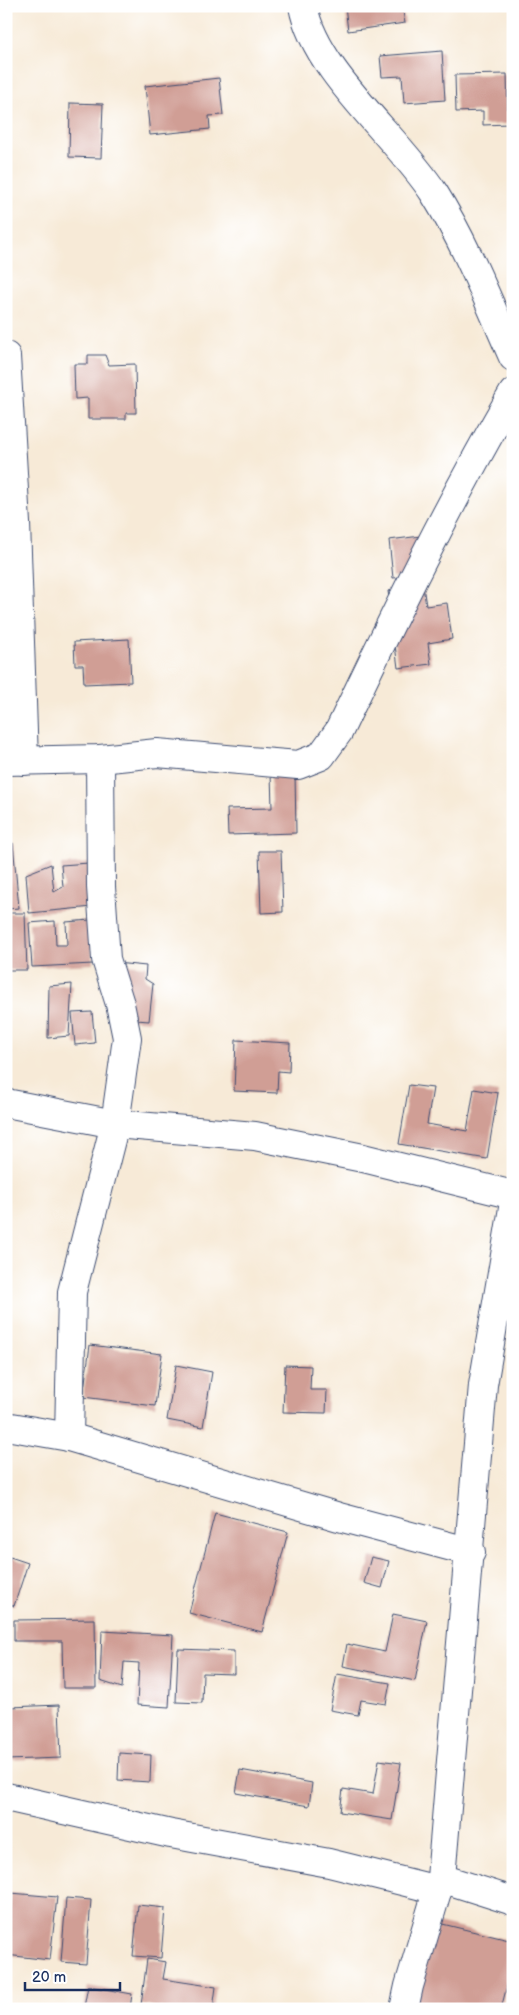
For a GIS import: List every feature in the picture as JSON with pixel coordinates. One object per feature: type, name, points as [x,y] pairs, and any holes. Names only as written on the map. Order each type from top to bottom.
[{"type":"street","points":[[303,6],[305,19],[324,59],[404,153],[434,194],[484,292],[513,357]]},
{"type":"street","points":[[6,356],[16,523],[15,761],[100,759],[157,753],[298,765],[322,756],[339,731],[421,560],[468,470],[513,393]]},
{"type":"street","points":[[69,1437],[72,1292],[114,1124],[126,1038],[120,1004],[106,959],[101,887],[100,759]]},
{"type":"street","points":[[6,1103],[114,1124],[255,1136],[363,1158],[513,1195]]},
{"type":"street","points":[[404,2009],[409,1986],[440,1884],[471,1552],[483,1385],[513,1208]]},
{"type":"street","points":[[6,1426],[69,1437],[339,1517],[471,1552]]},
{"type":"street","points":[[6,1797],[171,1834],[440,1884],[513,1901]]},
{"type":"building","points":[[345,6],[402,6],[405,23],[348,31]]},
{"type":"building","points":[[442,51],[445,100],[404,103],[402,76],[382,77],[380,56]]},
{"type":"building","points":[[507,74],[508,124],[483,125],[483,111],[456,112],[455,75]]},
{"type":"building","points":[[219,78],[223,115],[209,116],[210,129],[150,135],[145,86]]},
{"type":"building","points":[[70,103],[103,104],[101,158],[69,157]]},
{"type":"building","points":[[88,355],[105,355],[109,365],[135,364],[136,413],[126,413],[126,419],[88,419],[88,398],[75,399],[74,364],[88,364]]},
{"type":"building","points":[[421,536],[425,575],[393,578],[389,540]]},
{"type":"building","points":[[423,586],[426,606],[447,603],[452,639],[428,643],[431,664],[398,668],[388,591]]},
{"type":"building","points":[[129,639],[131,682],[84,684],[83,665],[75,665],[74,642]]},
{"type":"building","points":[[295,773],[296,833],[228,835],[227,809],[272,808],[271,774]]},
{"type":"building","points":[[13,843],[19,908],[6,909],[6,844]]},
{"type":"building","points":[[259,851],[281,851],[283,912],[261,913]]},
{"type":"building","points":[[89,863],[93,907],[29,913],[26,874],[51,864],[54,892],[63,887],[61,865]]},
{"type":"building","points":[[6,913],[25,913],[27,970],[6,970]]},
{"type":"building","points":[[90,920],[93,964],[32,967],[29,923],[55,921],[56,945],[67,945],[66,922]]},
{"type":"building","points":[[116,963],[146,966],[145,979],[153,984],[149,1021],[111,1018]]},
{"type":"building","points":[[72,984],[69,1036],[48,1038],[49,986]]},
{"type":"building","points":[[92,1012],[95,1043],[75,1045],[72,1013]]},
{"type":"building","points":[[236,1040],[290,1043],[289,1072],[278,1071],[277,1093],[234,1091]]},
{"type":"building","points":[[409,1085],[433,1088],[427,1124],[467,1131],[474,1089],[498,1093],[487,1159],[399,1144]]},
{"type":"building","points":[[90,1345],[162,1354],[155,1406],[83,1397]]},
{"type":"building","points":[[176,1365],[212,1372],[203,1427],[167,1420]]},
{"type":"building","points":[[285,1365],[311,1366],[310,1390],[327,1390],[326,1413],[283,1412]]},
{"type":"building","points":[[215,1513],[288,1532],[262,1632],[189,1613]]},
{"type":"building","points":[[10,1557],[28,1563],[14,1606],[6,1603],[6,1570]]},
{"type":"building","points":[[371,1557],[389,1561],[382,1588],[364,1583]]},
{"type":"building","points":[[393,1614],[427,1621],[415,1681],[343,1666],[347,1644],[385,1652]]},
{"type":"building","points":[[95,1619],[96,1688],[63,1688],[62,1641],[14,1641],[14,1620]]},
{"type":"building","points":[[102,1631],[173,1635],[169,1707],[137,1705],[139,1663],[124,1662],[122,1688],[100,1681]]},
{"type":"building","points":[[178,1649],[234,1651],[234,1674],[203,1673],[202,1703],[176,1702]]},
{"type":"building","points":[[337,1674],[390,1683],[386,1704],[361,1700],[358,1715],[330,1710]]},
{"type":"building","points":[[59,1705],[61,1758],[6,1760],[6,1720],[11,1720],[10,1707]]},
{"type":"building","points":[[119,1753],[151,1755],[150,1782],[118,1780]]},
{"type":"building","points":[[379,1760],[401,1763],[392,1820],[340,1812],[343,1789],[373,1794]]},
{"type":"building","points":[[240,1770],[312,1783],[309,1806],[236,1793]]},
{"type":"building","points":[[11,1893],[57,1897],[50,1960],[6,1955]]},
{"type":"building","points":[[66,1898],[91,1900],[86,1964],[61,1962]]},
{"type":"building","points":[[138,1905],[165,1908],[161,1958],[133,1956]]},
{"type":"building","points":[[434,1922],[513,1941],[513,1962],[501,2009],[413,2009]]},
{"type":"building","points":[[147,1959],[166,1962],[163,1979],[216,1987],[213,2009],[168,2009],[141,2005]]},
{"type":"building","points":[[88,1986],[132,1994],[130,2009],[84,2007]]}]
